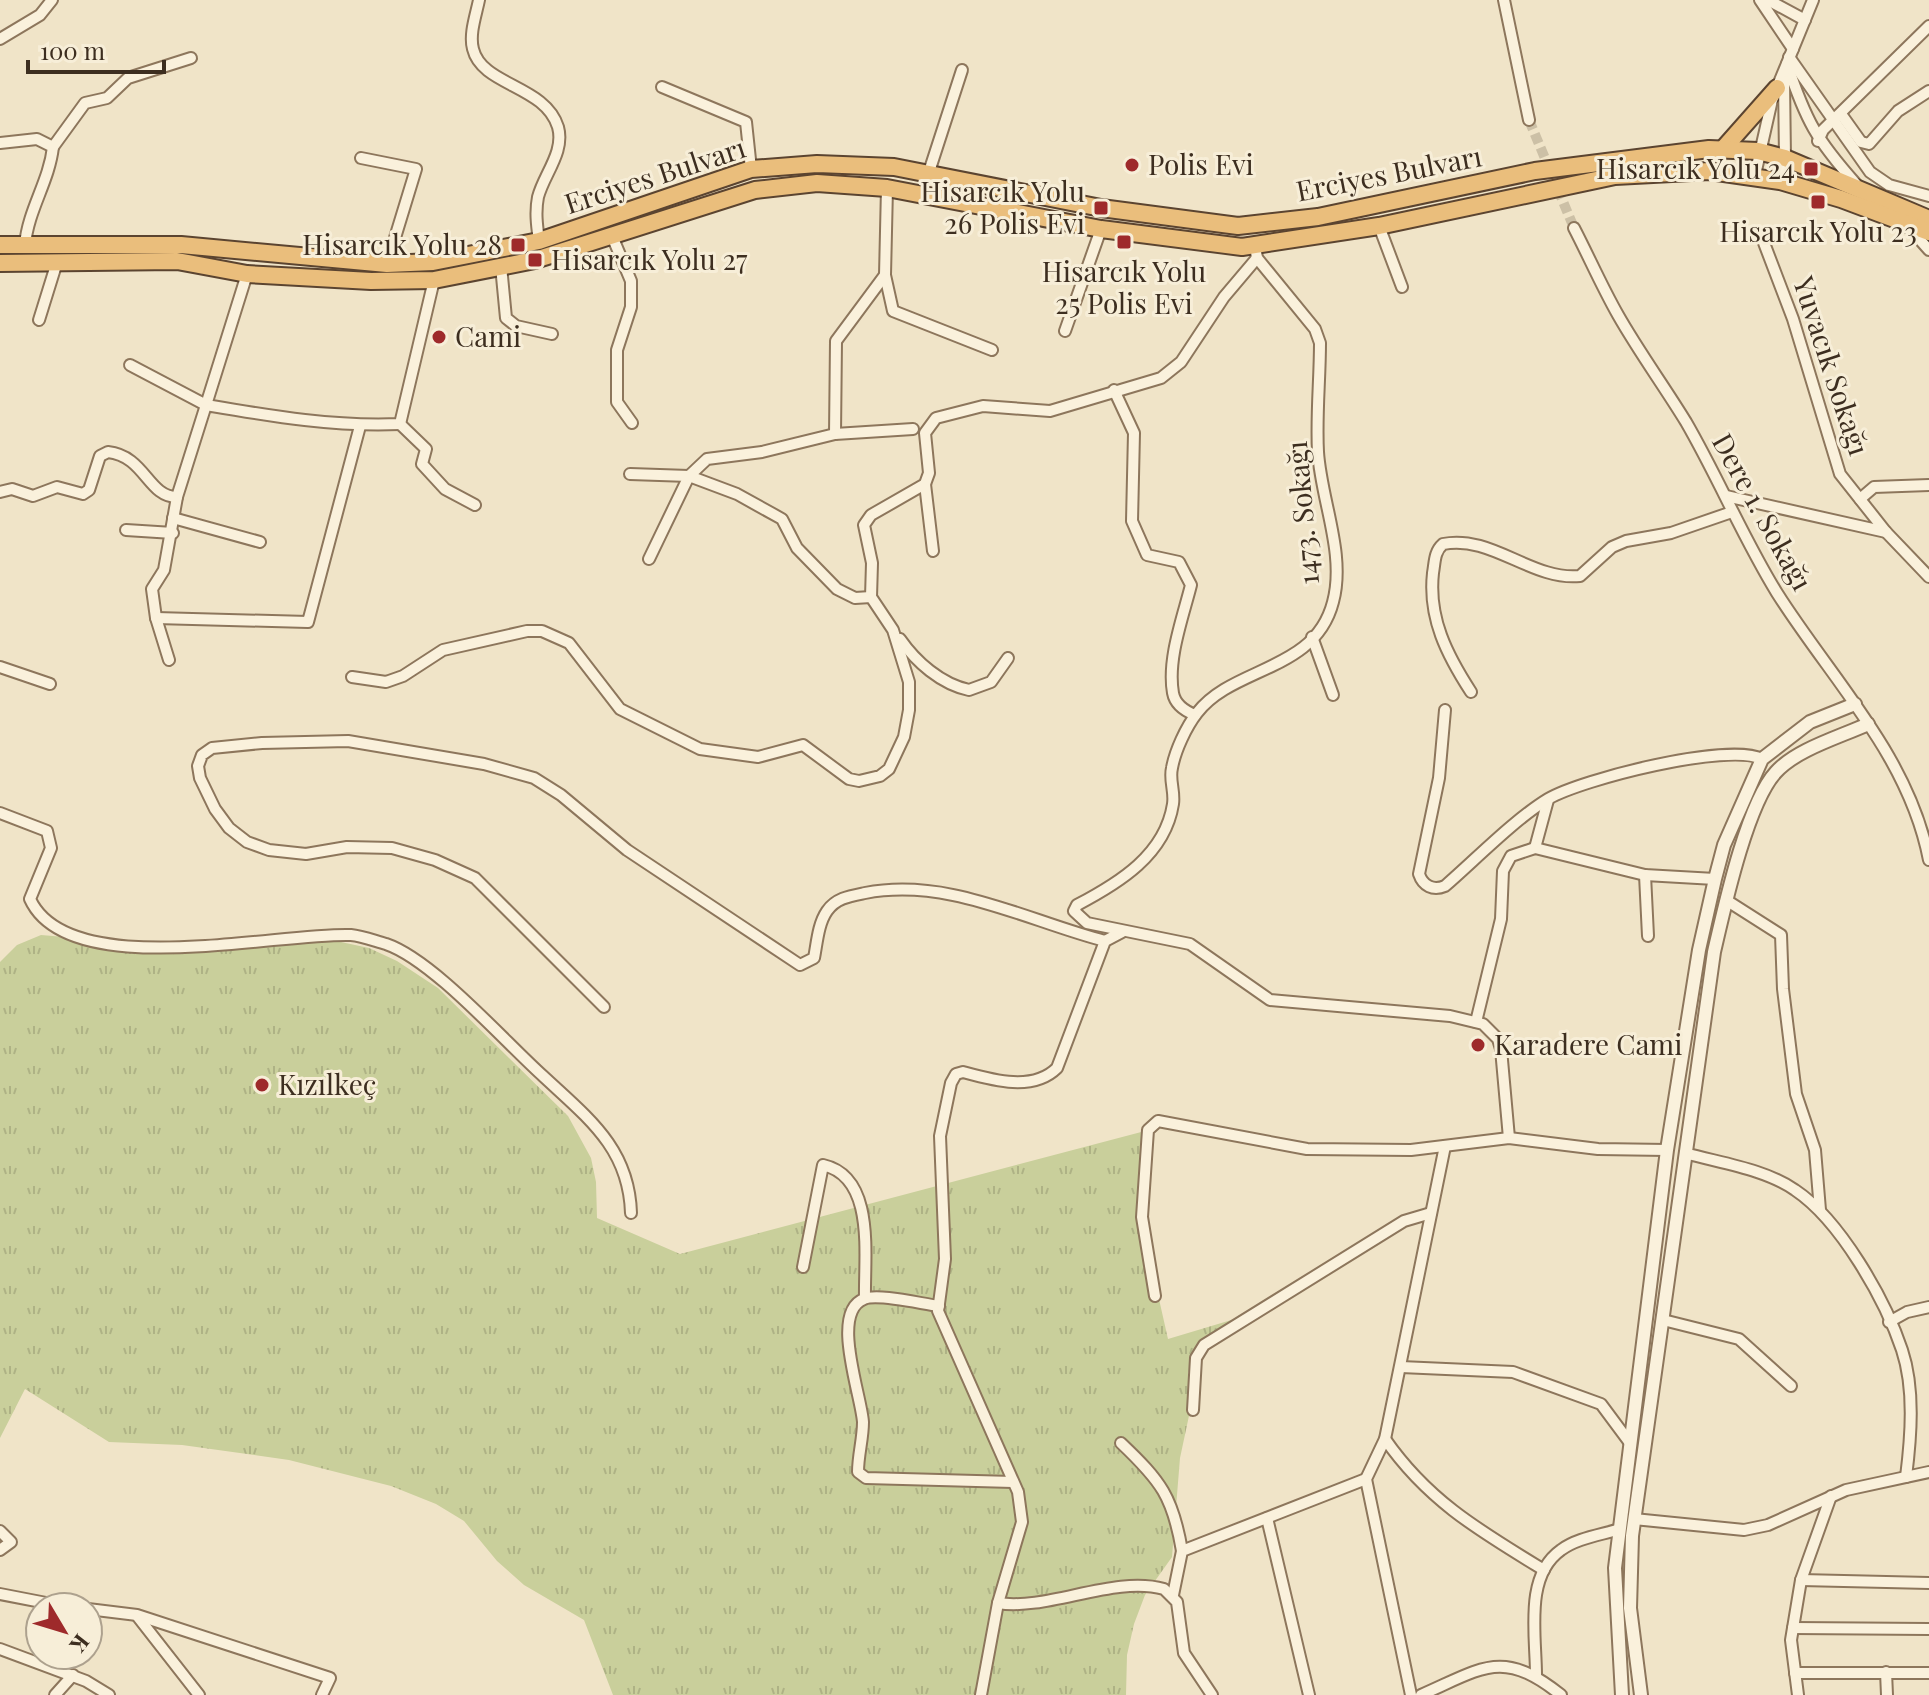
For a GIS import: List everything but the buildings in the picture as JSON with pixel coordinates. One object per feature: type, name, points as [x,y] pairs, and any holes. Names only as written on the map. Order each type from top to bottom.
[{"type":"highway","points":[[1723,149],[1777,88]]},
{"type":"highway","name":"Erciyes Bulvarı","points":[[0,245],[181,245],[387,264],[433,262],[539,241],[751,169],[817,164],[882,166],[1101,208],[1238,226],[1318,217],[1535,171],[1614,159],[1723,149],[1758,151],[1785,158],[1857,186],[1927,227]]},
{"type":"highway","name":"Erciyes Bulvarı","points":[[0,263],[177,261],[247,274],[371,281],[434,280],[535,260],[755,190],[817,183],[887,188],[1101,229],[1242,247],[1256,252],[1615,176],[1710,171],[1755,175],[1780,181],[1927,227]]},
{"type":"street","points":[[0,39],[40,15],[52,0]]},
{"type":"street","points":[[479,0],[472,37],[477,59],[485,68],[535,97],[552,114],[559,129],[560,146],[538,197],[539,241]]},
{"type":"street","points":[[1504,0],[1529,120]]},
{"type":"street","points":[[1760,0],[1788,60],[1802,109],[1818,141],[1857,186]]},
{"type":"street","points":[[1768,0],[1805,20]]},
{"type":"street","points":[[1755,175],[1758,151],[1777,88],[1813,0]]},
{"type":"street","points":[[1818,141],[1837,117],[1929,26]]},
{"type":"street","points":[[25,245],[26,225],[50,171],[53,147],[85,103],[107,98],[128,78],[191,58]]},
{"type":"street","points":[[1788,60],[1861,142],[1869,144],[1898,111],[1929,91]]},
{"type":"street","points":[[1780,181],[1785,158],[1788,60]]},
{"type":"street","points":[[928,175],[962,70]]},
{"type":"street","points":[[662,87],[746,122],[751,169]]},
{"type":"street","points":[[1837,117],[1870,172],[1889,185],[1929,196]]},
{"type":"street","points":[[0,143],[37,139],[53,147]]},
{"type":"street","points":[[361,158],[416,169],[387,264]]},
{"type":"street","points":[[887,188],[885,275],[893,311],[992,350]]},
{"type":"street","points":[[1379,226],[1402,287]]},
{"type":"street","points":[[1927,227],[1921,241],[1929,250]]},
{"type":"street","name":"Dere 1. Sokağı","points":[[1574,228],[1617,314],[1686,422],[1726,496],[1744,539],[1789,612],[1894,761],[1924,832],[1929,860]]},
{"type":"street","points":[[1065,331],[1101,229]]},
{"type":"street","name":"Yuvacık Sokağı","points":[[1761,235],[1793,319],[1840,474],[1886,532],[1929,577]]},
{"type":"street","points":[[612,236],[631,281],[631,307],[617,350],[617,402],[632,423]]},
{"type":"street","points":[[933,551],[925,484],[929,473],[925,433],[936,418],[983,406],[1050,411],[1161,378],[1181,362],[1256,252]]},
{"type":"street","name":"1473. Sokağı","points":[[1122,932],[1087,923],[1074,909],[1120,883],[1146,859],[1173,807],[1171,768],[1195,715],[1209,699],[1290,659],[1312,637],[1333,605],[1337,581],[1318,454],[1320,343],[1307,316],[1256,252]]},
{"type":"street","points":[[39,320],[57,262]]},
{"type":"street","points":[[501,266],[506,318],[516,326],[552,334]]},
{"type":"street","points":[[169,660],[156,618],[152,589],[164,570],[177,497],[247,274]]},
{"type":"street","points":[[835,434],[836,341],[885,275]]},
{"type":"street","points":[[400,424],[434,280]]},
{"type":"street","points":[[130,365],[206,405],[305,422],[360,426],[400,424],[426,449],[422,464],[445,489],[475,505]]},
{"type":"street","points":[[1114,390],[1134,433],[1132,521],[1147,555],[1179,562],[1191,585],[1175,651],[1173,693],[1177,703],[1195,715]]},
{"type":"street","points":[[156,618],[308,622],[360,426]]},
{"type":"street","points":[[649,559],[689,476],[707,459],[762,452],[835,434],[913,429]]},
{"type":"street","points":[[0,492],[12,489],[33,496],[57,487],[83,494],[89,490],[100,456],[108,452],[129,457],[159,492],[177,497]]},
{"type":"street","points":[[630,474],[689,476],[737,494],[782,519],[797,548],[837,589],[855,598],[871,597]]},
{"type":"street","points":[[925,484],[865,521],[872,563],[871,597],[912,657],[963,689],[976,690],[991,682],[1008,658]]},
{"type":"street","points":[[1860,499],[1874,487],[1929,485]]},
{"type":"street","points":[[1726,496],[1886,532]]},
{"type":"street","points":[[1471,692],[1454,666],[1431,609],[1435,555],[1439,547],[1447,543],[1478,545],[1526,565],[1580,576],[1612,547],[1626,541],[1671,533],[1732,512]]},
{"type":"street","points":[[173,518],[260,542]]},
{"type":"street","points":[[126,530],[173,533]]},
{"type":"street","points":[[352,677],[369,682],[386,682],[403,676],[443,650],[527,631],[542,631],[569,643],[620,709],[638,721],[713,752],[769,756],[793,745],[803,745],[849,779],[859,781],[880,776],[889,769],[904,737],[909,710],[909,682],[893,630]]},
{"type":"street","points":[[1312,637],[1333,695]]},
{"type":"street","points":[[0,667],[50,684]]},
{"type":"street","points":[[1622,1695],[1615,1604],[1620,1529],[1667,1150],[1699,950],[1715,879],[1724,845],[1762,759],[1810,722],[1855,704]]},
{"type":"street","points":[[1445,710],[1439,778],[1419,874],[1424,884],[1434,889],[1445,886],[1549,799],[1618,774],[1691,759],[1745,753],[1762,759]]},
{"type":"street","points":[[1641,1695],[1630,1608],[1634,1519],[1714,952],[1726,900],[1763,790],[1776,771],[1794,759],[1868,724]]},
{"type":"street","points":[[604,1007],[475,878],[435,860],[392,848],[347,847],[306,854],[269,850],[247,842],[229,828],[215,809],[200,778],[198,766],[202,755],[212,748],[262,743],[348,741],[484,764],[534,778],[561,795],[627,850],[800,965],[814,958],[821,923],[835,903],[845,897],[884,889],[918,887],[952,893],[1105,941]]},
{"type":"street","points":[[1535,848],[1549,799]]},
{"type":"street","points":[[0,813],[47,831],[51,848],[30,899],[37,912],[52,927],[72,937],[109,943],[201,947],[355,935],[400,952],[480,1016],[588,1117],[621,1159],[630,1185],[631,1213]]},
{"type":"street","points":[[1476,1022],[1501,919],[1503,871],[1518,851],[1535,848],[1645,875],[1715,879]]},
{"type":"street","points":[[1645,875],[1648,936]]},
{"type":"street","points":[[1726,900],[1781,935],[1783,989],[1796,1094],[1815,1150],[1820,1210]]},
{"type":"street","points":[[981,1695],[998,1603],[1022,1522],[1013,1482],[970,1390],[939,1306],[945,1259],[940,1136],[952,1079],[963,1072],[1013,1082],[1051,1074],[1062,1060],[1105,941],[1122,932],[1190,944],[1270,1000],[1450,1016],[1476,1022],[1492,1030],[1501,1049],[1509,1138]]},
{"type":"street","points":[[1155,1296],[1142,1206],[1148,1130],[1154,1122],[1307,1149],[1411,1150],[1509,1138],[1598,1149],[1667,1150]]},
{"type":"street","points":[[1411,1695],[1366,1479],[1385,1439],[1445,1146]]},
{"type":"street","points":[[1685,1153],[1792,1188],[1820,1210],[1876,1293],[1903,1351],[1909,1397],[1910,1440],[1906,1477]]},
{"type":"street","points":[[803,1267],[823,1165],[836,1168],[846,1174],[860,1200],[865,1298],[850,1313],[847,1338],[863,1423],[859,1474],[866,1478],[1013,1482]]},
{"type":"street","points":[[1193,1410],[1196,1358],[1204,1345],[1404,1221],[1431,1213]]},
{"type":"street","points":[[865,1298],[939,1306]]},
{"type":"street","points":[[1889,1322],[1907,1312],[1929,1307]]},
{"type":"street","points":[[1663,1320],[1739,1339],[1791,1386]]},
{"type":"street","points":[[1401,1367],[1513,1372],[1601,1404],[1630,1443]]},
{"type":"street","points":[[1385,1439],[1413,1476],[1441,1504],[1544,1570]]},
{"type":"street","points":[[1121,1443],[1148,1469],[1175,1509],[1182,1551],[1173,1595],[1179,1611],[1184,1653],[1212,1695]]},
{"type":"street","points":[[1634,1519],[1744,1530],[1768,1525],[1831,1496],[1929,1472]]},
{"type":"street","points":[[1182,1551],[1366,1479]]},
{"type":"street","points":[[1798,1695],[1793,1628],[1801,1580],[1831,1496]]},
{"type":"street","points":[[1267,1518],[1309,1695]]},
{"type":"street","points":[[1536,1675],[1536,1591],[1544,1570],[1561,1549],[1620,1529]]},
{"type":"street","points":[[0,1531],[11,1542],[0,1550]]},
{"type":"street","points":[[1801,1580],[1929,1583]]},
{"type":"street","points":[[998,1603],[1020,1604],[1090,1592],[1155,1587],[1173,1595]]},
{"type":"street","points":[[0,1594],[24,1599]]},
{"type":"street","points":[[104,1611],[137,1615],[330,1678],[322,1695]]},
{"type":"street","points":[[137,1615],[199,1695]]},
{"type":"street","points":[[1793,1628],[1929,1629]]},
{"type":"street","points":[[0,1649],[73,1675],[109,1695]]},
{"type":"street","points":[[1421,1695],[1484,1668],[1503,1665],[1536,1675],[1561,1695]]},
{"type":"street","points":[[1886,1672],[1887,1695]]},
{"type":"street","points":[[1795,1673],[1929,1673]]},
{"type":"street","points":[[55,1695],[73,1675]]},
{"type":"green space","points":[[41,935],[220,950],[327,939],[369,948],[397,961],[438,988],[568,1116],[591,1158],[596,1182],[597,1218],[680,1254],[1145,1131],[1138,1206],[1168,1339],[1248,1315],[1195,1358],[1188,1373],[1190,1411],[1180,1458],[1172,1557],[1145,1595],[1134,1624],[1127,1655],[1126,1695],[613,1695],[584,1620],[524,1585],[497,1561],[464,1521],[436,1504],[391,1486],[289,1460],[182,1445],[109,1442],[25,1389],[0,1438],[0,962],[17,945]]},
{"type":"tunnel","points":[[1529,120],[1574,228]]},
{"type":"place","name":"Polis Evi","points":[[1132,165]]},
{"type":"place","name":"Hisarcık Yolu 24","points":[[1811,169]]},
{"type":"place","name":"Hisarcık Yolu 23","points":[[1818,202]]},
{"type":"place","name":"Hisarcık Yolu 26 Polis Evi","points":[[1101,208]]},
{"type":"place","name":"Hisarcık Yolu 25 Polis Evi","points":[[1124,242]]},
{"type":"place","name":"Hisarcık Yolu 28","points":[[518,245]]},
{"type":"place","name":"Hisarcık Yolu 27","points":[[535,260]]},
{"type":"place","name":"Cami","points":[[439,337]]},
{"type":"place","name":"Karadere Cami","points":[[1478,1045]]},
{"type":"place","name":"Kızılkeç","points":[[262,1085]]}]
